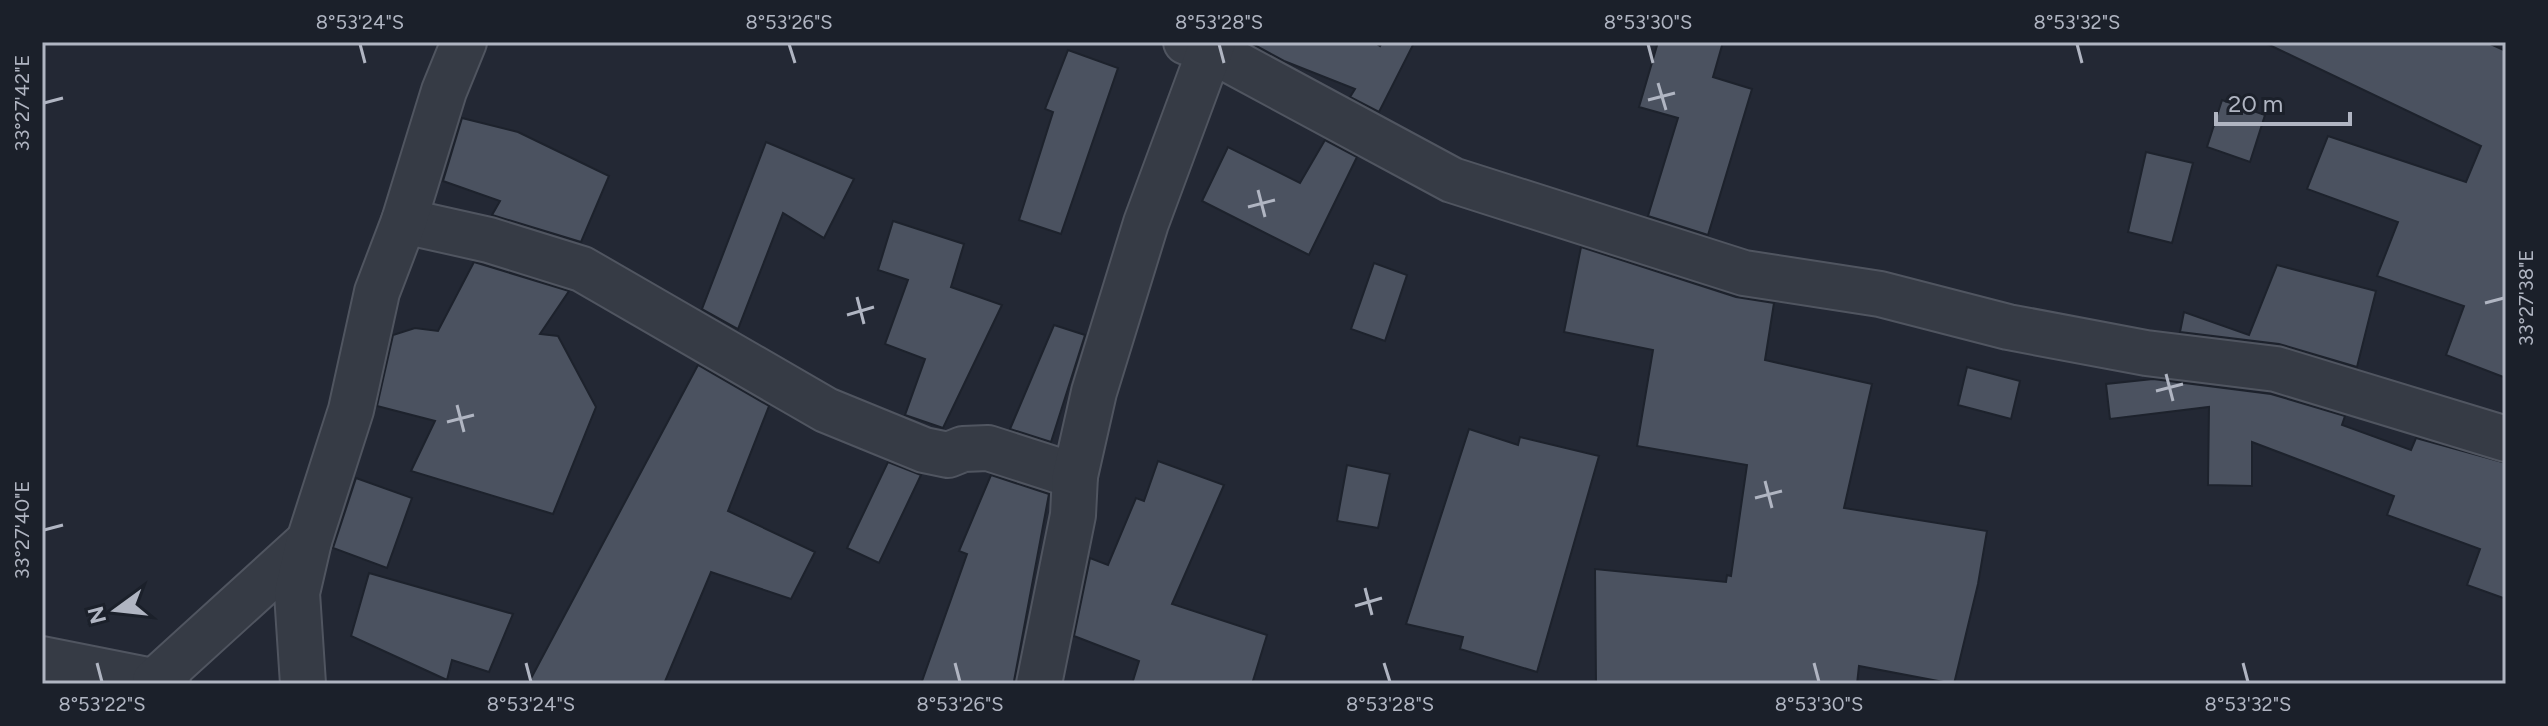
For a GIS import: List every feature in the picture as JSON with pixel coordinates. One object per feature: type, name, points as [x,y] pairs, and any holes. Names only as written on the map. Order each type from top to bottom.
[{"type":"street","points":[[303,684],[297,593],[309,541],[351,410],[377,292],[404,221],[444,91],[464,42]]},
{"type":"street","points":[[1039,684],[1073,515],[1075,476],[1094,392],[1203,44],[1452,180],[1744,273],[1880,294],[2008,327],[2146,353],[2276,369],[2506,439]]},
{"type":"street","points":[[404,221],[489,240],[582,269],[826,410],[924,450],[948,455],[963,449],[988,448],[1075,476]]},
{"type":"street","points":[[42,659],[162,683],[309,541]]},
{"type":"building","points":[[1249,42],[1374,42],[1380,46],[1382,42],[1408,42],[1413,45],[1379,112],[1350,97],[1355,89],[1284,61]]},
{"type":"building","points":[[1658,42],[1723,42],[1713,77],[1752,89],[1708,235],[1648,216],[1678,118],[1639,107]]},
{"type":"building","points":[[2263,42],[2486,42],[2506,51],[2506,378],[2446,355],[2464,306],[2377,276],[2398,222],[2307,189],[2328,136],[2466,182],[2481,146]]},
{"type":"building","points":[[1068,50],[1118,68],[1061,234],[1019,220],[1053,112],[1045,109]]},
{"type":"building","points":[[2222,100],[2265,115],[2250,162],[2207,147]]},
{"type":"building","points":[[462,118],[518,132],[609,176],[581,242],[492,215],[500,201],[443,181]]},
{"type":"building","points":[[1325,140],[1357,157],[1309,255],[1202,201],[1228,147],[1300,183]]},
{"type":"building","points":[[766,142],[854,179],[824,238],[783,213],[738,329],[702,309]]},
{"type":"building","points":[[2146,152],[2193,163],[2172,243],[2128,232]]},
{"type":"building","points":[[893,221],[964,244],[951,287],[1002,305],[943,428],[905,415],[925,359],[885,344],[908,280],[878,270]]},
{"type":"building","points":[[1581,247],[1736,297],[1774,303],[1765,360],[1872,384],[1844,508],[1987,531],[1954,684],[1859,666],[1857,684],[1596,684],[1595,569],[1726,582],[1727,575],[1731,576],[1747,465],[1637,446],[1653,350],[1564,332]]},
{"type":"building","points":[[474,262],[569,291],[540,334],[558,336],[596,407],[553,514],[411,471],[435,421],[377,406],[393,335],[415,328],[438,331]]},
{"type":"building","points":[[1374,263],[1407,275],[1385,341],[1351,329]]},
{"type":"building","points":[[2277,265],[2376,291],[2357,367],[2279,344],[2180,332],[2184,312],[2249,335]]},
{"type":"building","points":[[1054,325],[1085,335],[1051,442],[1010,429]]},
{"type":"building","points":[[698,365],[769,406],[728,511],[815,552],[791,599],[711,572],[664,684],[528,684]]},
{"type":"building","points":[[1967,367],[2020,381],[2011,419],[1958,405]]},
{"type":"building","points":[[2153,379],[2271,394],[2345,416],[2342,425],[2411,450],[2416,438],[2506,463],[2506,599],[2467,585],[2480,549],[2387,515],[2394,496],[2252,442],[2252,486],[2208,485],[2209,407],[2110,419],[2106,384]]},
{"type":"building","points":[[1469,429],[1518,445],[1520,437],[1599,456],[1537,672],[1460,649],[1463,637],[1406,624]]},
{"type":"building","points":[[1158,461],[1224,485],[1172,604],[1267,635],[1252,684],[1132,684],[1139,661],[1074,636],[1090,558],[1108,565],[1136,498],[1144,501]]},
{"type":"building","points":[[888,462],[921,475],[879,563],[847,548]]},
{"type":"building","points":[[1347,465],[1390,474],[1378,528],[1337,521]]},
{"type":"building","points":[[991,475],[1049,494],[1013,684],[921,684],[967,554],[959,551]]},
{"type":"building","points":[[356,478],[412,498],[387,568],[333,548]]},
{"type":"building","points":[[369,573],[513,614],[489,672],[452,660],[447,680],[351,636]]}]
